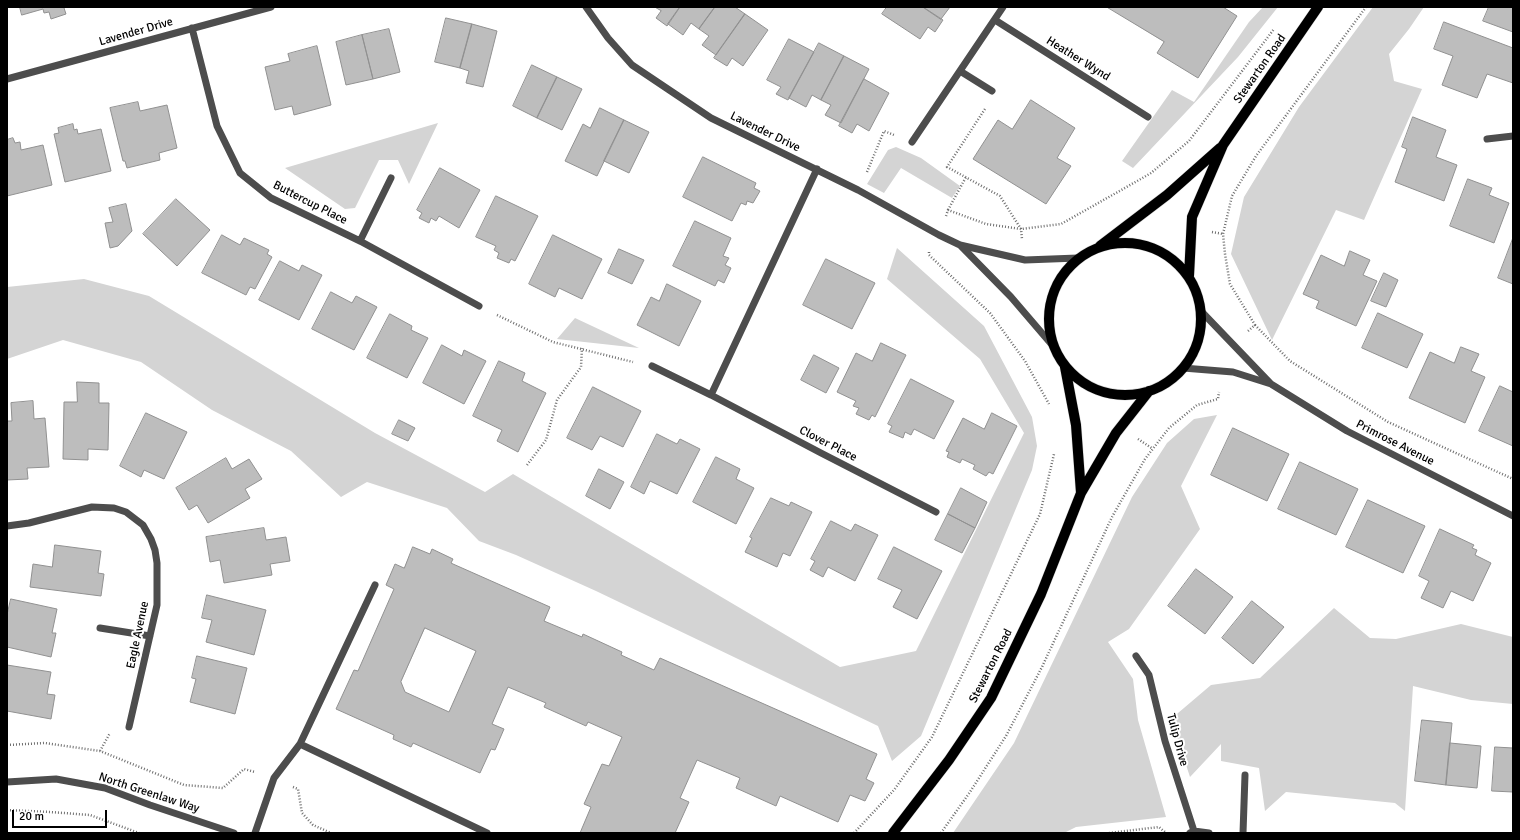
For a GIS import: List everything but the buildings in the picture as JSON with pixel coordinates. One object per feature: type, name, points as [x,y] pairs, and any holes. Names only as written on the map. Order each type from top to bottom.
[{"type":"main road","name":"Stewarton Road","points":[[1189,276],[1192,217],[1223,145],[1318,7]]},
{"type":"main road","name":"Stewarton Road","points":[[1080,493],[1076,425],[1065,367],[1053,346],[1048,322],[1051,298],[1061,276],[1078,258],[1100,246],[1166,196],[1223,145]]},
{"type":"main road","name":"Stewarton Road","points":[[1065,367],[1083,382],[1105,392],[1129,395],[1149,391],[1167,382],[1182,368],[1194,352],[1201,326],[1200,310],[1199,300],[1189,276],[1171,257],[1149,246],[1100,246]]},
{"type":"main road","name":"Stewarton Road","points":[[893,833],[949,760],[991,698],[1041,594],[1080,493],[1116,433],[1149,391]]},
{"type":"street","name":"Lavender Drive","points":[[7,79],[272,7]]},
{"type":"street","name":"Lavender Drive","points":[[587,7],[608,38],[632,65],[711,118],[858,190],[939,235],[960,245],[1025,260],[1078,258]]},
{"type":"street","points":[[912,142],[1003,7]]},
{"type":"street","name":"Heather Wynd","points":[[995,20],[1148,117]]},
{"type":"street","name":"Buttercup Place","points":[[192,28],[217,126],[240,173],[271,198],[360,241],[479,306]]},
{"type":"street","points":[[960,71],[992,91]]},
{"type":"street","points":[[1487,139],[1513,136]]},
{"type":"street","points":[[711,395],[817,169]]},
{"type":"street","points":[[360,241],[391,178]]},
{"type":"street","name":"Lavender Drive","points":[[960,245],[1011,297],[1053,346]]},
{"type":"street","name":"Primrose Avenue","points":[[1200,310],[1271,384],[1347,431],[1513,516]]},
{"type":"street","name":"Clover Place","points":[[652,366],[936,512]]},
{"type":"street","name":"Primrose Avenue","points":[[1182,368],[1233,372],[1271,384]]},
{"type":"street","name":"Eagle Avenue","points":[[7,526],[29,523],[92,508],[114,508],[126,512],[143,525],[155,550],[157,563],[157,605],[129,727]]},
{"type":"street","points":[[255,833],[274,778],[300,744],[374,585]]},
{"type":"street","points":[[100,628],[150,636]]},
{"type":"street","name":"Tulip Drive","points":[[1136,656],[1149,675],[1165,741],[1192,832],[1209,833]]},
{"type":"street","points":[[300,744],[487,833]]},
{"type":"street","points":[[1243,833],[1245,775]]},
{"type":"street","name":"North Greenlaw Way","points":[[7,782],[56,779],[105,788],[150,805],[234,833]]},
{"type":"path","points":[[1366,7],[1256,156],[1232,196],[1223,234],[1230,284],[1255,325],[1290,361],[1388,422],[1513,479]]},
{"type":"path","points":[[948,210],[986,224],[1021,229],[1060,224],[1151,173],[1189,141],[1277,25]]},
{"type":"path","points":[[992,91],[992,98],[947,167],[1000,196],[1021,229]]},
{"type":"path","points":[[858,190],[884,131],[912,142]]},
{"type":"path","points":[[939,235],[948,210],[966,177]]},
{"type":"path","points":[[923,226],[929,255],[990,313],[1025,361],[1050,407]]},
{"type":"path","points":[[479,306],[553,342],[652,366]]},
{"type":"path","points":[[1232,344],[1255,325]]},
{"type":"path","points":[[527,465],[546,440],[557,400],[581,367],[582,348]]},
{"type":"path","points":[[941,833],[970,792],[1006,736],[1042,667],[1112,516],[1145,459],[1169,428],[1197,404],[1218,399],[1220,370]]},
{"type":"path","points":[[854,833],[894,790],[932,737],[1040,514],[1055,456],[1054,449]]},
{"type":"path","points":[[7,745],[45,743],[100,751],[184,785],[223,788],[244,769],[274,778],[298,789],[302,813],[313,825],[331,833]]},
{"type":"path","points":[[7,810],[90,815],[139,833]]},
{"type":"path","points":[[1109,833],[1159,827],[1166,833]]},
{"type":"shaded area","points":[[1263,7],[1278,7],[1238,57],[1133,168],[1122,161],[1172,90],[1194,102],[1249,22]]},
{"type":"shaded area","points":[[1373,7],[1424,7],[1389,54],[1394,81],[1422,89],[1364,220],[1336,210],[1272,340],[1231,254],[1244,197],[1299,107]]},
{"type":"shaded area","points":[[438,123],[409,184],[398,160],[379,160],[355,208],[345,209],[285,168]]},
{"type":"shaded area","points":[[896,147],[921,158],[960,186],[952,198],[901,168],[884,193],[867,184],[888,150]]},
{"type":"shaded area","points":[[897,248],[984,326],[1032,417],[1037,446],[1032,470],[921,736],[892,761],[878,726],[596,591],[516,555],[479,541],[447,508],[367,482],[341,497],[291,451],[212,410],[141,362],[63,340],[7,359],[7,287],[84,279],[149,296],[375,433],[485,492],[513,474],[840,667],[916,651],[1024,433],[980,359],[887,279]]},
{"type":"shaded area","points":[[575,318],[639,348],[557,339]]},
{"type":"shaded area","points":[[1217,415],[1181,486],[1200,529],[1129,629],[1108,642],[1133,679],[1138,720],[1166,817],[1076,827],[1064,833],[953,833],[1014,743],[1132,497],[1167,443],[1194,419]]},
{"type":"shaded area","points":[[1334,608],[1370,638],[1396,639],[1461,624],[1513,637],[1513,704],[1471,700],[1413,686],[1405,811],[1395,803],[1286,792],[1265,811],[1259,768],[1221,761],[1221,744],[1190,777],[1171,719],[1211,685],[1260,678]]}]
